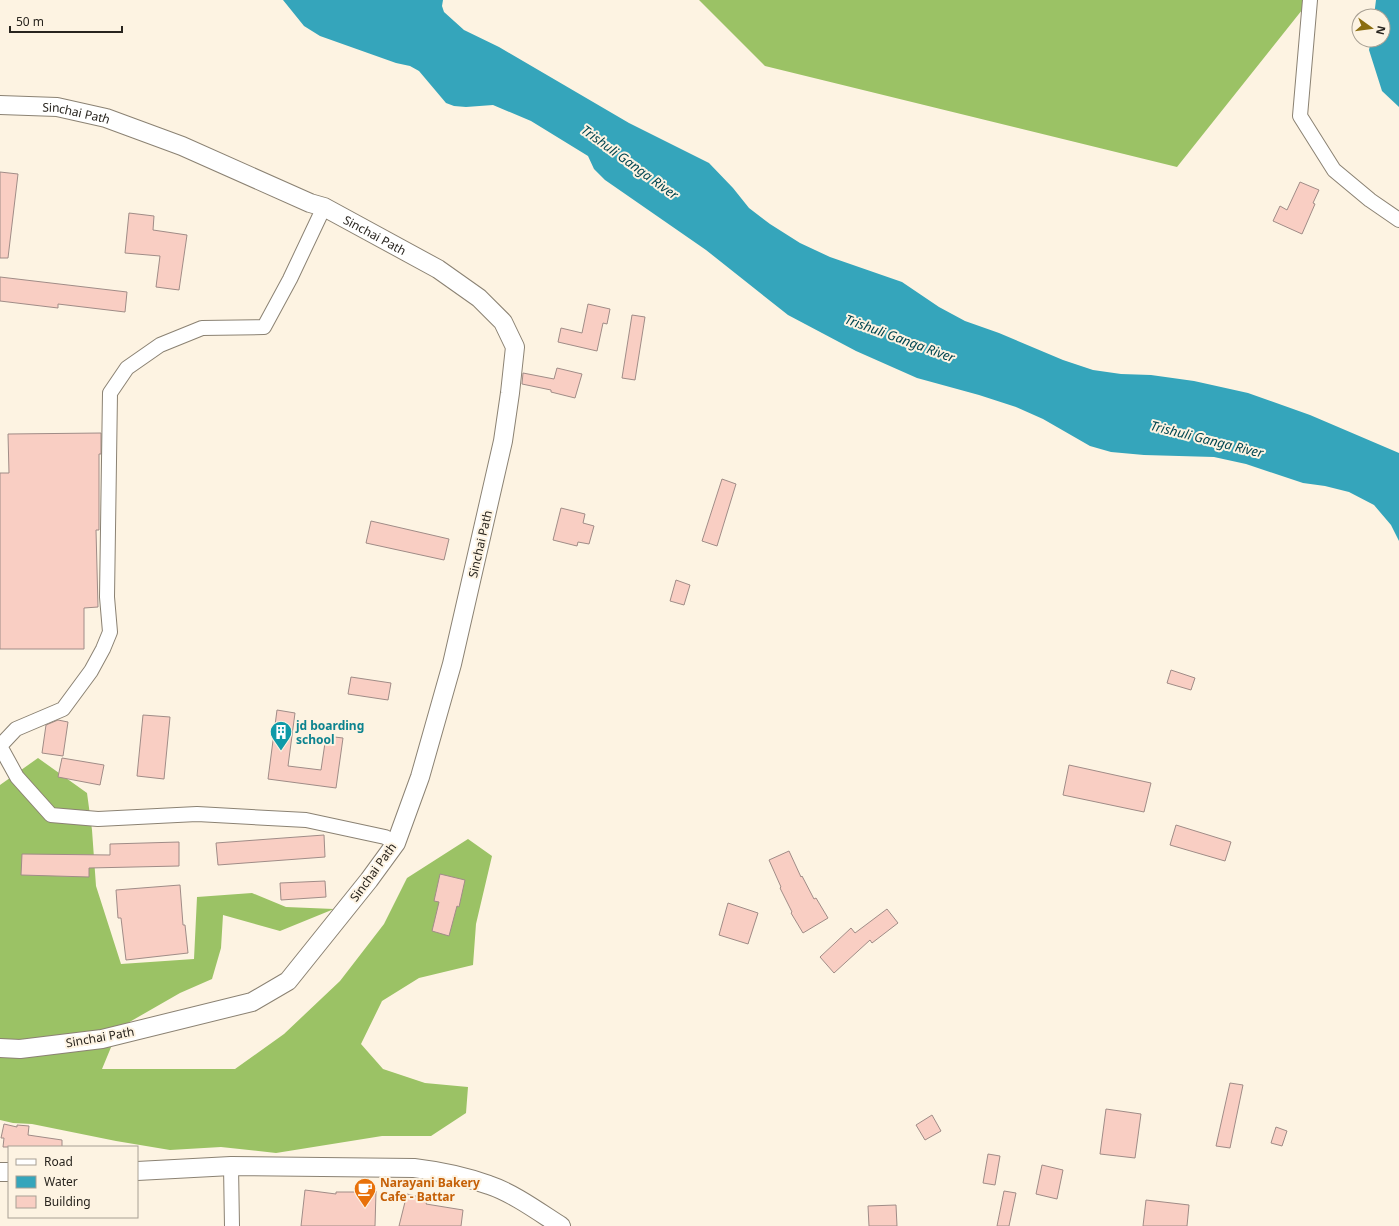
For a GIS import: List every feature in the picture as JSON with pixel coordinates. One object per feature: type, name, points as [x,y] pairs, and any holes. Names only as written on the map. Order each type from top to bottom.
[{"type":"street","points":[[1310,0],[1300,116],[1334,170],[1370,200],[1399,220]]},
{"type":"street","name":"Sinchai Path","points":[[0,105],[57,107],[106,118],[182,146],[310,203],[324,207],[438,269],[479,298],[503,322],[515,347],[503,441],[452,664],[420,777],[396,843],[369,880],[288,981],[252,1002],[102,1039],[20,1049],[0,1048]]},
{"type":"street","points":[[324,207],[290,279],[264,327],[202,328],[160,345],[126,368],[110,393],[108,597],[110,632],[103,650],[91,671],[63,709],[16,729],[0,746],[17,777],[51,815],[98,819],[197,814],[306,820],[385,837],[396,843]]},
{"type":"street","points":[[231,1166],[232,1226]]},
{"type":"street","points":[[138,1171],[231,1166],[414,1168],[444,1172],[490,1185],[528,1205],[561,1226]]},
{"type":"green space","points":[[699,0],[1310,0],[1177,167],[765,66]]},
{"type":"green space","points":[[38,758],[87,793],[92,830],[96,886],[121,964],[194,959],[197,897],[252,893],[286,907],[334,909],[280,931],[223,915],[221,948],[212,979],[180,993],[119,1028],[102,1069],[235,1069],[284,1034],[340,981],[384,924],[407,878],[468,839],[492,856],[476,924],[473,965],[419,978],[382,1001],[361,1044],[383,1069],[425,1083],[468,1087],[466,1113],[431,1136],[382,1136],[276,1153],[221,1147],[170,1150],[32,1124],[13,1123],[0,1120],[0,785]]},
{"type":"water","name":"Trishuli Ganga River","points":[[283,0],[443,0],[442,6],[444,12],[464,30],[499,47],[629,123],[709,163],[733,188],[749,208],[770,224],[800,243],[830,257],[902,282],[939,307],[965,321],[999,333],[1063,360],[1093,370],[1121,374],[1151,375],[1194,381],[1248,393],[1310,415],[1399,453],[1399,541],[1391,525],[1374,505],[1349,492],[1325,486],[1303,483],[1246,464],[1214,457],[1144,455],[1111,452],[1090,446],[1043,419],[1016,407],[917,378],[856,351],[788,315],[706,250],[605,180],[594,169],[588,156],[531,121],[493,105],[466,107],[454,106],[446,103],[419,71],[410,66],[396,63],[320,36],[304,26]]},
{"type":"water","points":[[1376,0],[1399,0],[1399,107],[1382,91],[1369,50],[1369,48],[1391,48],[1391,8],[1375,8]]},
{"type":"building","points":[[0,172],[18,174],[8,258],[0,258]]},
{"type":"building","points":[[1300,182],[1319,190],[1313,203],[1315,204],[1302,234],[1273,221],[1280,206],[1287,210]]},
{"type":"building","points":[[129,213],[154,216],[153,230],[187,235],[179,290],[156,287],[160,256],[125,253]]},
{"type":"building","points":[[0,277],[127,292],[125,312],[58,304],[58,308],[0,301]]},
{"type":"building","points":[[588,304],[610,309],[607,324],[603,323],[597,351],[558,342],[561,328],[582,333]]},
{"type":"building","points":[[632,315],[645,317],[635,380],[622,378]]},
{"type":"building","points":[[557,368],[582,374],[575,398],[551,392],[551,390],[522,384],[523,373],[554,379]]},
{"type":"building","points":[[101,433],[101,454],[99,454],[99,530],[96,530],[98,607],[84,608],[84,649],[0,649],[0,473],[9,473],[8,434]]},
{"type":"building","points":[[722,479],[736,484],[717,546],[702,541]]},
{"type":"building","points":[[561,508],[585,514],[583,523],[594,526],[589,544],[578,542],[577,546],[553,540]]},
{"type":"building","points":[[371,521],[449,539],[444,560],[366,543]]},
{"type":"building","points":[[676,580],[690,585],[684,605],[670,601]]},
{"type":"building","points":[[1171,670],[1195,678],[1191,690],[1167,683]]},
{"type":"building","points":[[351,677],[391,683],[388,700],[348,694]]},
{"type":"building","name":"jd boarding school","points":[[277,710],[295,713],[288,766],[321,770],[326,736],[343,738],[336,788],[268,779]]},
{"type":"building","points":[[143,715],[170,717],[164,779],[137,776]]},
{"type":"building","points":[[58,720],[68,722],[63,756],[42,753],[46,725]]},
{"type":"building","points":[[62,758],[104,765],[100,785],[58,777]]},
{"type":"building","points":[[1069,765],[1151,783],[1144,812],[1063,795]]},
{"type":"building","points":[[1176,825],[1231,842],[1225,861],[1170,845]]},
{"type":"building","points":[[324,835],[325,857],[218,865],[216,843]]},
{"type":"building","points":[[179,842],[179,866],[89,868],[89,877],[21,875],[22,854],[110,855],[110,844]]},
{"type":"building","points":[[789,851],[801,877],[802,876],[814,899],[816,898],[828,918],[803,933],[791,913],[792,912],[780,888],[781,887],[769,860]]},
{"type":"building","points":[[440,874],[465,880],[459,907],[457,906],[449,936],[432,931],[439,902],[434,901]]},
{"type":"building","points":[[325,881],[326,897],[281,900],[280,883]]},
{"type":"building","points":[[180,885],[183,925],[185,925],[188,953],[126,960],[121,918],[118,918],[116,890]]},
{"type":"building","points":[[728,903],[758,913],[748,944],[719,935]]},
{"type":"building","points":[[887,909],[898,923],[872,943],[870,940],[834,973],[820,957],[851,928],[855,933]]},
{"type":"building","points":[[1230,1083],[1243,1085],[1230,1148],[1216,1146]]},
{"type":"building","points":[[1106,1109],[1141,1114],[1135,1158],[1100,1154]]},
{"type":"building","points":[[932,1115],[941,1131],[925,1140],[916,1125]]},
{"type":"building","points":[[4,1124],[17,1127],[17,1125],[29,1126],[28,1135],[62,1140],[62,1146],[3,1147],[4,1138],[1,1138]]},
{"type":"building","points":[[1276,1127],[1287,1131],[1282,1146],[1271,1143]]},
{"type":"building","points":[[988,1154],[1000,1156],[995,1185],[983,1183]]},
{"type":"building","points":[[1042,1165],[1063,1170],[1057,1199],[1036,1194]]},
{"type":"building","points":[[305,1190],[336,1194],[336,1192],[376,1191],[375,1226],[301,1226]]},
{"type":"building","points":[[1004,1191],[1016,1193],[1009,1226],[997,1226]]},
{"type":"building","points":[[407,1194],[428,1199],[426,1204],[463,1210],[461,1226],[399,1226]]},
{"type":"building","points":[[1146,1200],[1189,1205],[1187,1226],[1143,1226]]},
{"type":"building","points":[[896,1205],[897,1226],[869,1226],[868,1206]]},
{"type":"place","name":"jd boarding school","points":[[281,752]]},
{"type":"place","name":"Narayani Bakery Cafe - Battar","points":[[365,1208]]}]
